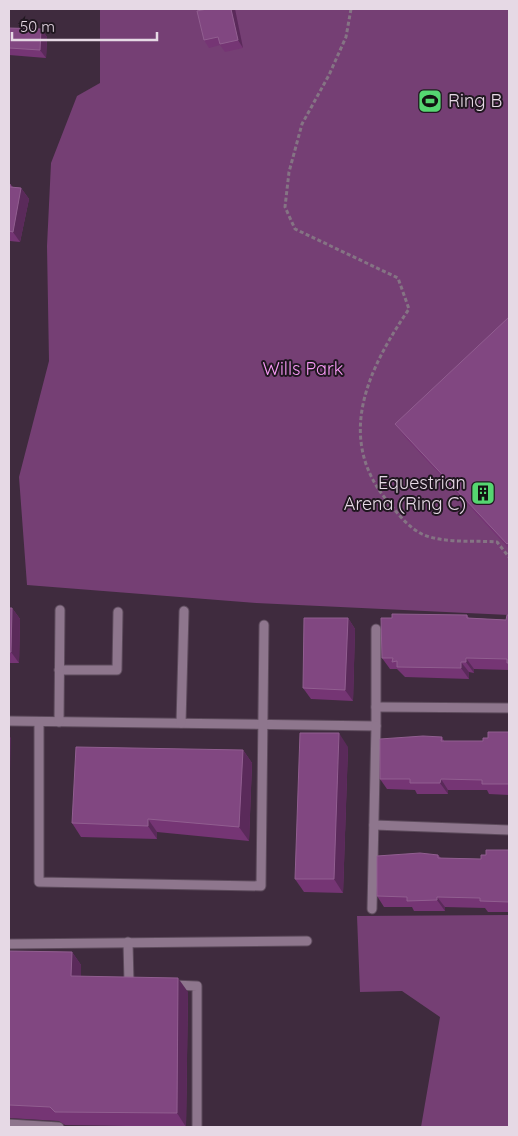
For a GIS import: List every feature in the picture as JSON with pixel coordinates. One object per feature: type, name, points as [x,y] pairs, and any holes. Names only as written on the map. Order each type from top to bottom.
[{"type":"lane","points":[[59,722],[60,610]]},
{"type":"lane","points":[[181,723],[184,611]]},
{"type":"lane","points":[[59,670],[117,670],[118,612]]},
{"type":"lane","points":[[39,722],[39,882],[261,886],[264,625]]},
{"type":"lane","points":[[372,909],[376,629]]},
{"type":"lane","points":[[376,707],[509,708]]},
{"type":"lane","points":[[9,721],[376,726]]},
{"type":"lane","points":[[374,825],[509,830]]},
{"type":"lane","points":[[9,944],[307,940]]},
{"type":"lane","points":[[128,942],[129,983],[148,984]]},
{"type":"lane","points":[[168,985],[197,986],[197,1127]]},
{"type":"lane","points":[[9,1124],[59,1127]]},
{"type":"path","points":[[351,9],[346,37],[329,75],[302,124],[289,172],[285,207],[294,229],[398,278],[409,309],[386,343],[364,398],[359,432],[367,470],[371,477],[385,498],[405,521],[421,533],[440,540],[497,542],[509,557]]},
{"type":"green space","name":"Wills Park","points":[[100,9],[509,9],[509,615],[256,603],[27,585],[19,477],[49,361],[47,246],[51,163],[77,96],[100,83]]},
{"type":"green space","points":[[509,915],[509,1127],[421,1127],[440,1017],[402,991],[360,992],[357,916]]},
{"type":"building","points":[[231,9],[238,40],[220,44],[218,37],[204,40],[197,11]]},
{"type":"building","points":[[9,28],[41,29],[40,50],[9,48]]},
{"type":"building","points":[[9,184],[10,187],[21,188],[13,232],[9,231]]},
{"type":"building","name":"Equestrian Arena (Ring C)","points":[[509,317],[509,542],[507,544],[395,424]]},
{"type":"building","points":[[9,608],[12,608],[11,652],[9,652]]},
{"type":"building","points":[[392,614],[467,615],[467,618],[506,620],[507,615],[509,615],[509,663],[507,663],[507,659],[466,658],[466,662],[461,662],[461,668],[397,667],[397,661],[392,662],[393,658],[382,658],[381,618],[392,618]]},
{"type":"building","points":[[304,618],[348,618],[345,690],[303,688]]},
{"type":"building","points":[[488,732],[509,732],[509,784],[482,784],[482,780],[441,779],[440,783],[410,783],[410,779],[380,779],[380,739],[423,736],[442,737],[441,741],[483,741],[483,738],[488,738]]},
{"type":"building","points":[[300,733],[339,733],[334,879],[295,879]]},
{"type":"building","points":[[76,747],[243,750],[239,827],[148,819],[148,826],[72,823]]},
{"type":"building","points":[[486,850],[509,850],[509,902],[480,901],[480,898],[437,897],[437,900],[407,901],[407,897],[377,896],[377,856],[420,853],[438,855],[438,858],[481,859],[481,855],[486,855]]},
{"type":"building","points":[[9,951],[72,952],[71,976],[178,978],[177,1113],[55,1112],[50,1107],[9,1105]]},
{"type":"place","name":"Ring B","points":[[430,101]]},
{"type":"place","name":"Equestrian Arena (Ring C)","points":[[483,493]]}]
